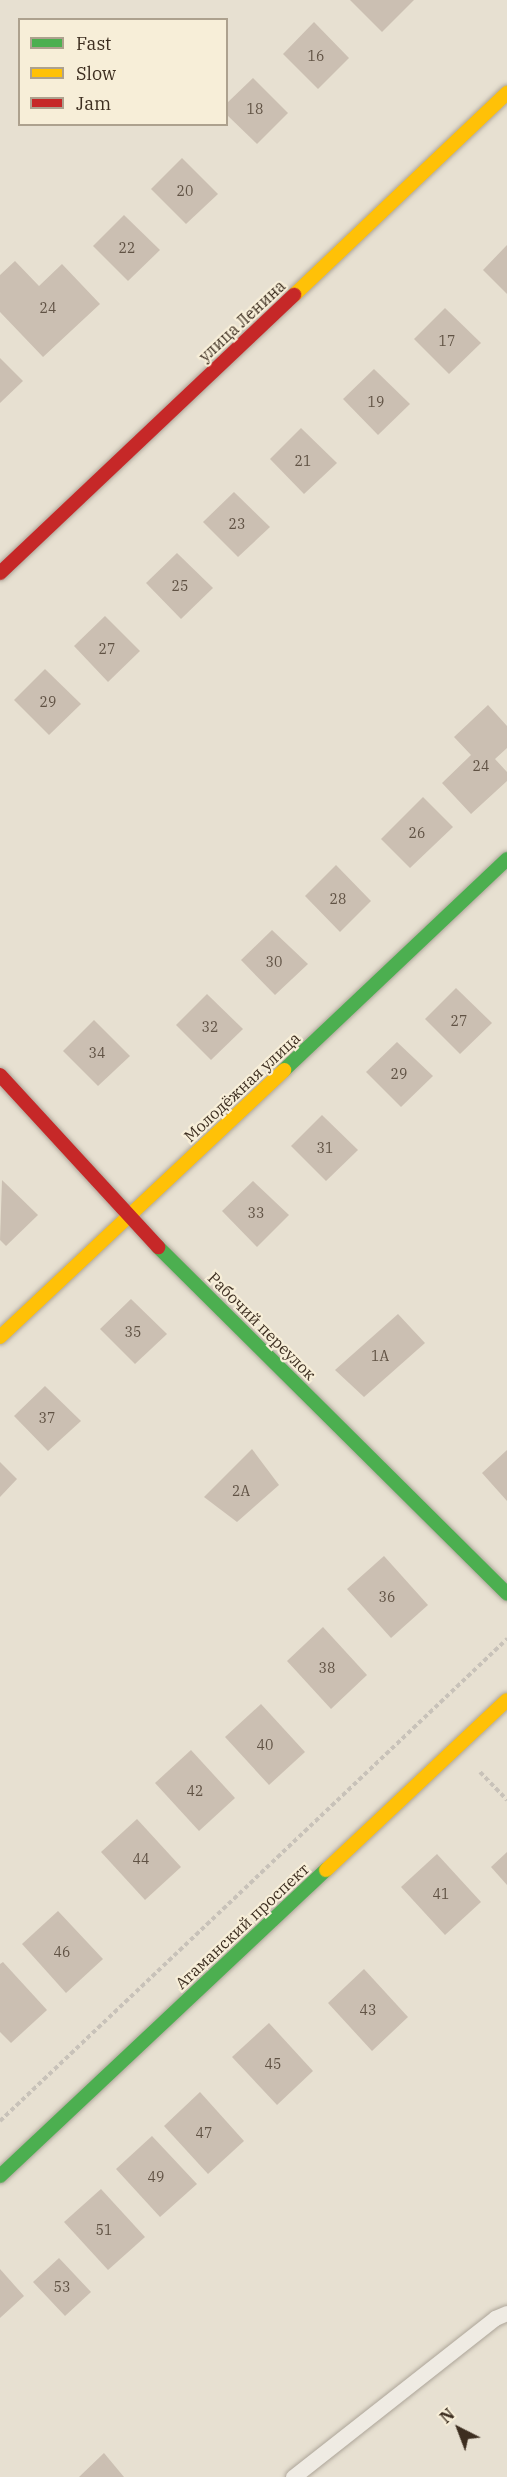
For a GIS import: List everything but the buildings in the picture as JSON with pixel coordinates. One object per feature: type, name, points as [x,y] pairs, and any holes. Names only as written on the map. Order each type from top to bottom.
[{"type":"street","name":"улица Ленина","points":[[0,573],[507,93]]},
{"type":"street","name":"Молодёжная улица","points":[[0,1337],[507,859]]},
{"type":"street","name":"Рабочий переулок","points":[[0,1075],[128,1217],[507,1594]]},
{"type":"street","name":"Атаманский проспект","points":[[0,2176],[507,1700]]},
{"type":"lane","points":[[293,2477],[495,2318],[507,2313]]},
{"type":"path","points":[[0,2121],[507,1639]]},
{"type":"traffic: fast","points":[[284,1070],[507,859]]},
{"type":"traffic: fast","points":[[158,1247],[507,1594]]},
{"type":"traffic: fast","points":[[0,2176],[326,1870]]},
{"type":"traffic: slow","points":[[294,295],[507,93]]},
{"type":"traffic: slow","points":[[0,1337],[284,1070]]},
{"type":"traffic: slow","points":[[326,1870],[507,1700]]},
{"type":"traffic: jam","points":[[0,573],[294,295]]},
{"type":"traffic: jam","points":[[0,1075],[158,1247]]}]
